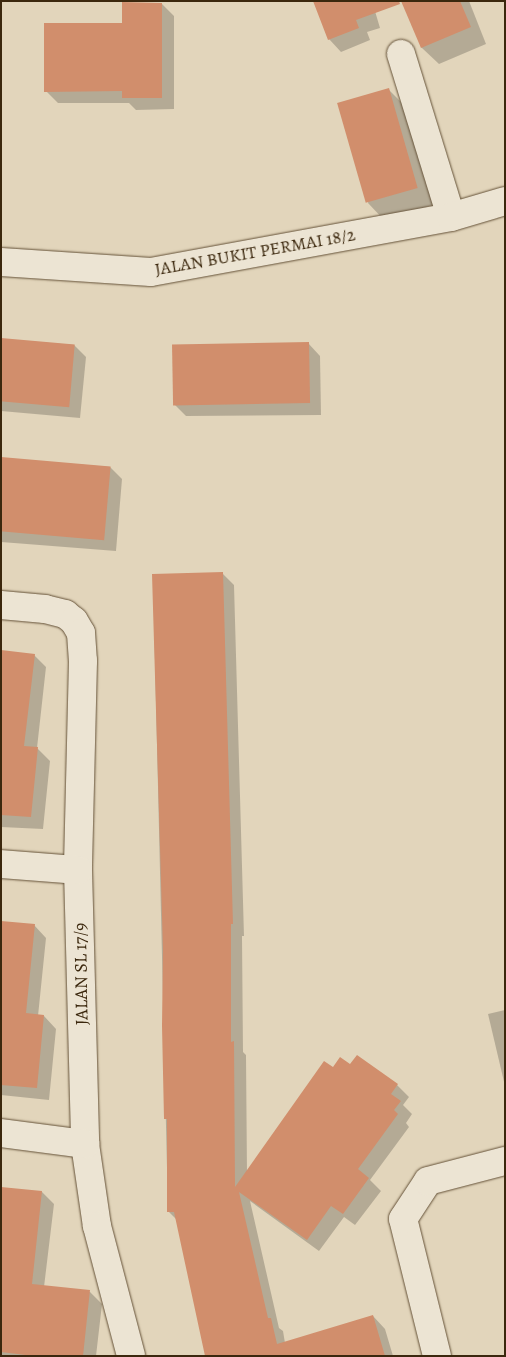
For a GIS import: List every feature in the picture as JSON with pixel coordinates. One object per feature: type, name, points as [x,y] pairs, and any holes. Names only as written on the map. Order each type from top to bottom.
[{"type":"street","points":[[401,54],[451,217]]},
{"type":"street","name":"JALAN BUKIT PERMAI 18/2","points":[[1,262],[151,272],[451,217],[505,201]]},
{"type":"street","name":"JALAN SL 17/9","points":[[1,605],[45,609],[70,616],[81,634],[78,870],[85,1144],[98,1226],[131,1356]]},
{"type":"street","points":[[1,864],[78,870]]},
{"type":"street","points":[[1,1133],[85,1144]]},
{"type":"street","points":[[437,1356],[403,1219],[428,1181],[505,1161]]},
{"type":"building","points":[[313,1],[399,1],[400,4],[356,20],[359,28],[328,40]]},
{"type":"building","points":[[401,1],[460,1],[471,27],[421,48]]},
{"type":"building","points":[[122,2],[162,3],[162,98],[122,98],[122,91],[44,92],[44,23],[122,23]]},
{"type":"building","points":[[389,88],[418,188],[366,203],[337,103]]},
{"type":"building","points":[[1,338],[75,344],[69,407],[1,401]]},
{"type":"building","points":[[309,342],[310,403],[173,405],[172,344]]},
{"type":"building","points":[[1,457],[111,467],[104,540],[1,531]]},
{"type":"building","points":[[223,572],[233,924],[231,924],[231,1042],[234,1041],[235,1187],[324,1061],[333,1067],[340,1057],[350,1064],[357,1055],[398,1084],[391,1094],[401,1101],[394,1110],[398,1114],[358,1169],[369,1178],[343,1214],[331,1206],[307,1240],[239,1192],[268,1318],[271,1318],[277,1344],[373,1315],[385,1356],[205,1356],[174,1212],[167,1212],[167,1119],[164,1119],[163,950],[152,574]]},
{"type":"building","points":[[1,650],[35,654],[24,746],[38,747],[31,817],[1,815]]},
{"type":"building","points":[[1,921],[35,924],[26,1013],[44,1015],[37,1088],[1,1085]]},
{"type":"building","points":[[1,1187],[42,1191],[32,1284],[90,1290],[83,1356],[34,1356],[1,1352]]}]
